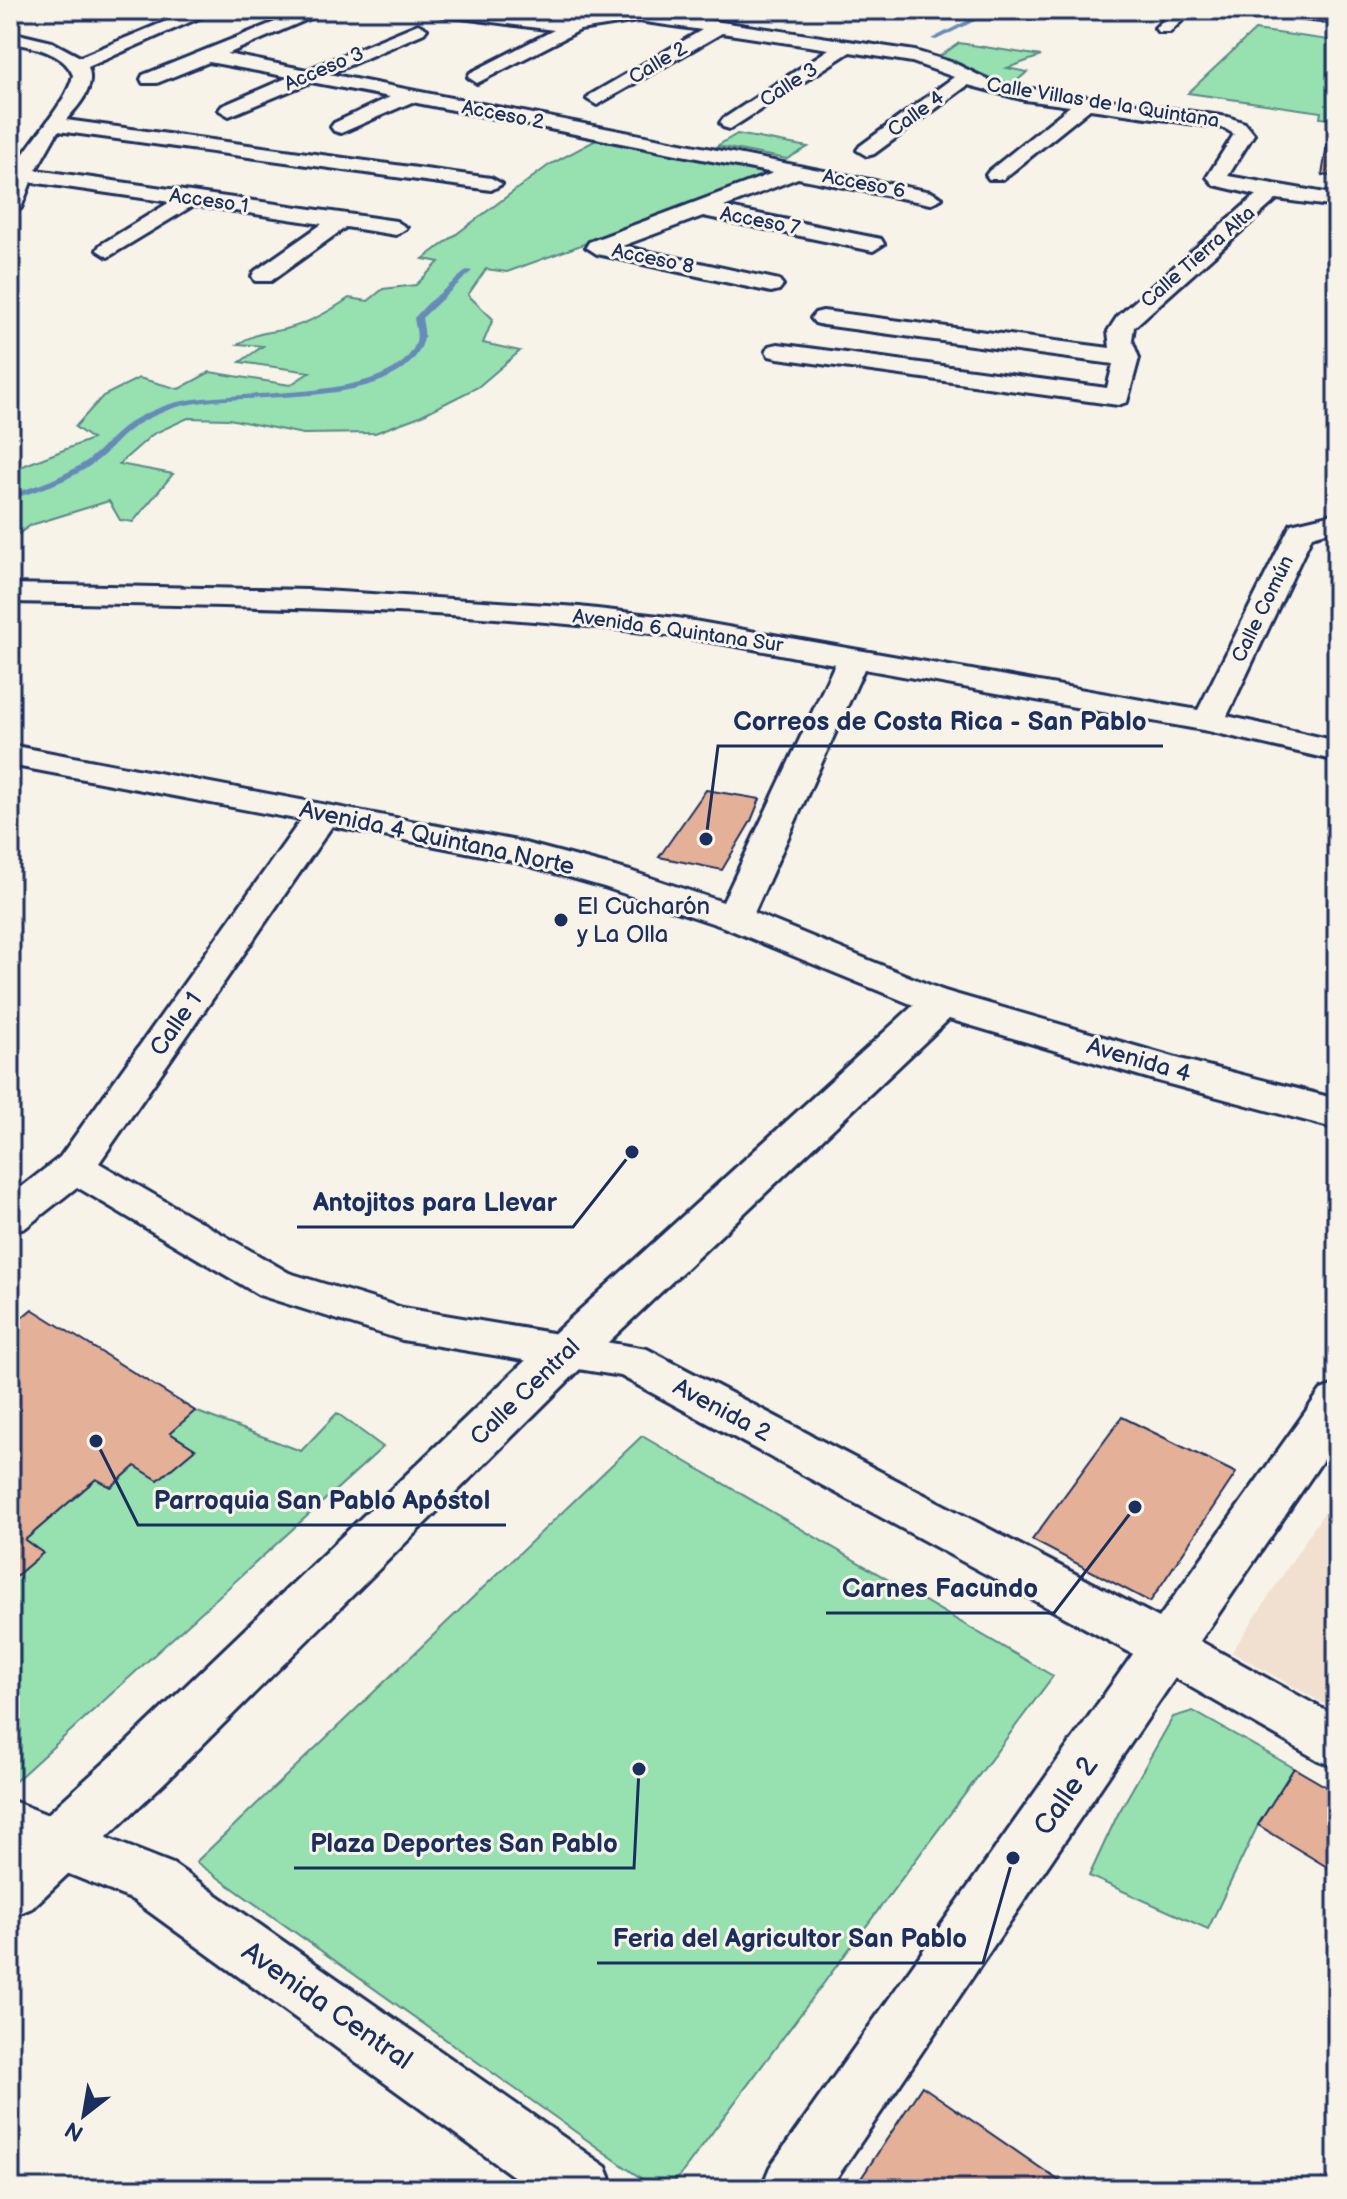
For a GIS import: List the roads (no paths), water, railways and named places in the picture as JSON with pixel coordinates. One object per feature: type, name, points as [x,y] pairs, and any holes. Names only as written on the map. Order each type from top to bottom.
[{"type":"main road","name":"Avenida 4","points":[[941,1003],[1169,1070],[1337,1114]]},
{"type":"main road","name":"Calle Central","points":[[10,1888],[34,1834],[144,1764],[566,1352],[941,1003]]},
{"type":"street","points":[[77,65],[208,10]]},
{"type":"street","points":[[150,79],[320,10]]},
{"type":"street","name":"Calle Villas de la Quintana","points":[[438,10],[511,13],[576,25],[635,15],[929,60],[965,78],[1025,94],[1217,121],[1238,127],[1244,134],[1217,177],[1272,192],[1337,201]]},
{"type":"street","points":[[1164,28],[1184,10]]},
{"type":"street","points":[[1272,10],[1337,18]]},
{"type":"street","points":[[477,77],[576,25]]},
{"type":"street","name":"Calle 2","points":[[597,99],[719,27]]},
{"type":"street","name":"Acceso 3","points":[[229,110],[418,29]]},
{"type":"street","points":[[10,37],[63,50],[77,65],[83,78],[80,90],[53,124],[21,174],[10,208]]},
{"type":"street","name":"Calle 3","points":[[730,123],[847,46]]},
{"type":"street","name":"Acceso 2","points":[[209,56],[797,171]]},
{"type":"street","name":"Calle 4","points":[[867,150],[965,78]]},
{"type":"street","points":[[341,127],[408,96]]},
{"type":"street","points":[[996,175],[1087,102]]},
{"type":"street","points":[[491,129],[514,117]]},
{"type":"street","points":[[53,124],[491,184]]},
{"type":"street","name":"Acceso 6","points":[[797,171],[931,198]]},
{"type":"street","name":"Acceso 7","points":[[701,209],[797,171]]},
{"type":"street","name":"Acceso 1","points":[[21,174],[396,228]]},
{"type":"street","name":"Calle Tierra Alta","points":[[1127,358],[1119,341],[1119,330],[1125,322],[1272,192]]},
{"type":"street","points":[[108,250],[191,198]]},
{"type":"street","name":"Acceso 7","points":[[701,209],[873,244]]},
{"type":"street","name":"Acceso 8","points":[[701,209],[597,247],[771,285]]},
{"type":"street","points":[[263,276],[342,220]]},
{"type":"street","points":[[778,351],[1118,397],[1127,358],[823,318]]},
{"type":"street","name":"Calle Común","points":[[1208,721],[1301,530],[1337,521]]},
{"type":"street","name":"Avenida 6 Quintana Sur","points":[[10,593],[308,599],[548,614],[677,627],[1208,721],[1337,751]]},
{"type":"street","points":[[734,918],[854,657]]},
{"type":"street","name":"Avenida 4 Quintana Norte","points":[[10,755],[517,851],[617,879],[734,918],[941,1003]]},
{"type":"street","name":"Calle 1","points":[[10,1218],[75,1167],[323,814]]},
{"type":"street","name":"Avenida 2","points":[[75,1167],[274,1284],[402,1324],[631,1361],[1168,1648],[1337,1744]]},
{"type":"street","name":"Calle 2","points":[[792,2189],[1337,1402]]},
{"type":"street","name":"Avenida Central","points":[[34,1834],[153,1882],[584,2189]]},
{"type":"waterway","points":[[934,39],[988,12],[1063,10]]},
{"type":"waterway","points":[[10,497],[74,472],[97,457],[128,427],[172,406],[198,400],[309,393],[380,380],[406,365],[420,342],[418,318],[469,271]]},
{"type":"place","name":"Correos de Costa Rica - San Pablo","points":[[706,839]]},
{"type":"place","name":"El Cucharón y La Olla","points":[[561,920]]},
{"type":"place","name":"Antojitos para Llevar","points":[[632,1152]]},
{"type":"place","name":"Parroquia San Pablo Apóstol","points":[[96,1441]]},
{"type":"place","name":"Carnes Facundo","points":[[1135,1507]]},
{"type":"place","name":"Plaza Deportes San Pablo","points":[[639,1769]]},
{"type":"place","name":"Feria del Agricultor San Pablo","points":[[1013,1858]]}]
